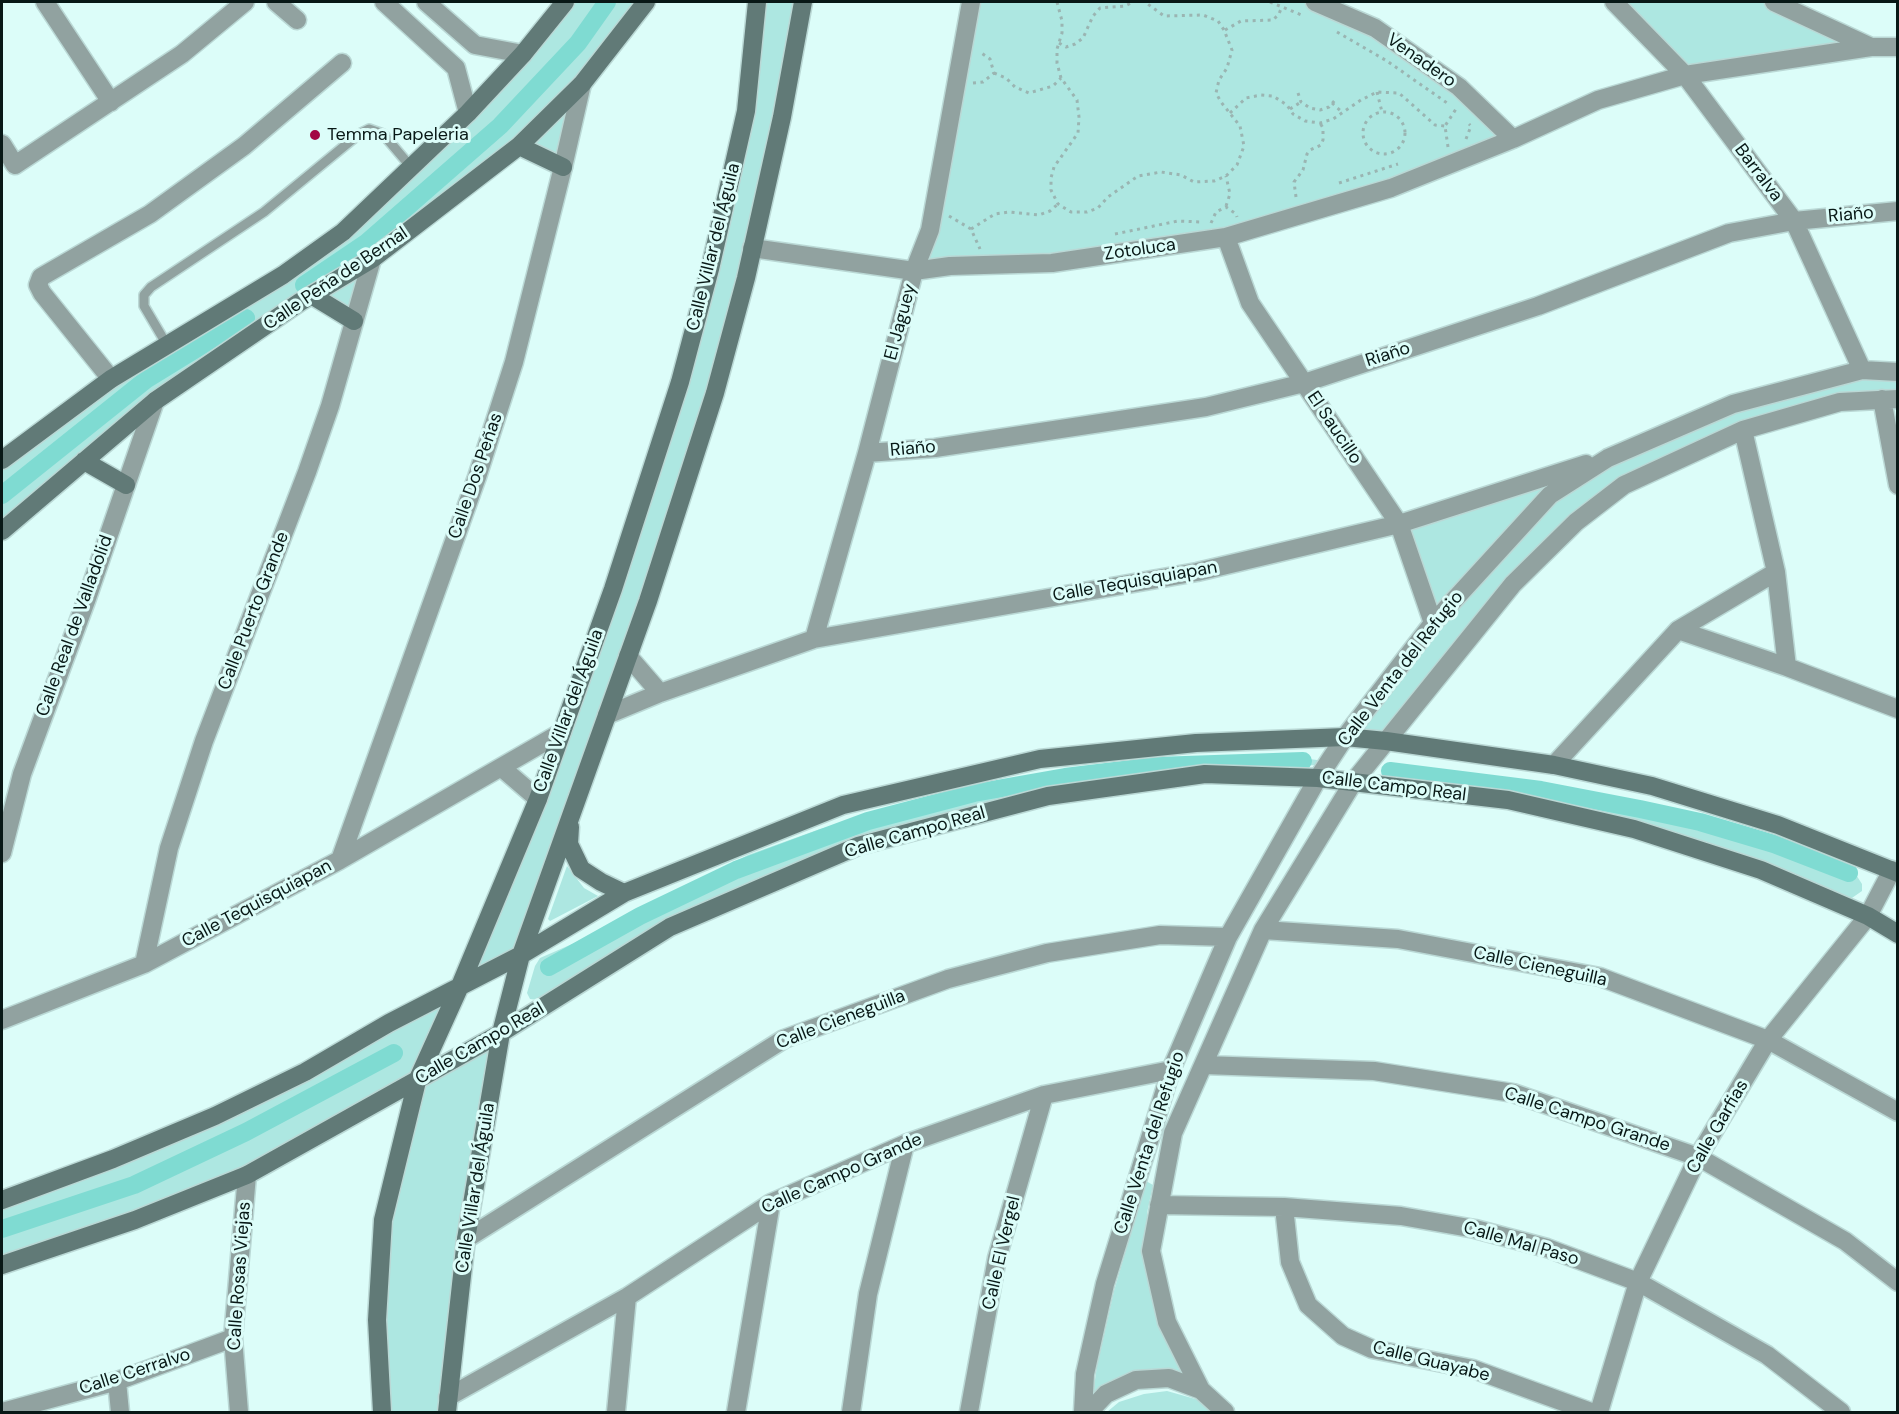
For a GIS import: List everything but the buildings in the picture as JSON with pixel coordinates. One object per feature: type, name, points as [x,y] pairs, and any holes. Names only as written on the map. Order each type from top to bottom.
[{"type":"street","points":[[2,144],[15,165],[182,54],[246,2]]},
{"type":"street","points":[[276,2],[297,20]]},
{"type":"street","points":[[384,2],[456,68],[468,113]]},
{"type":"street","points":[[426,2],[475,45],[523,54]]},
{"type":"street","name":"Calle Peña de Bernal","points":[[2,460],[111,380],[283,274],[343,232],[468,113],[523,54],[565,2]]},
{"type":"street","name":"Calle Peña de Bernal","points":[[2,531],[155,401],[307,299],[372,259],[519,146],[582,84],[646,2]]},
{"type":"street","name":"Calle Villar del Águila","points":[[382,1413],[378,1320],[383,1220],[417,1081],[460,986],[538,799],[613,589],[680,382],[707,280],[746,111],[757,2]]},
{"type":"street","name":"Calle Villar del Águila","points":[[447,1405],[466,1239],[501,1033],[521,955],[648,601],[715,393],[782,117],[803,2]]},
{"type":"street","name":"El Jaguey","points":[[814,639],[867,453],[914,271],[930,230],[942,215],[957,81],[971,2]]},
{"type":"street","name":"Barralva","points":[[1614,2],[1684,75],[1794,220],[1862,370]]},
{"type":"street","points":[[1776,2],[1871,47]]},
{"type":"street","points":[[48,3],[111,102]]},
{"type":"street","name":"Venadero","points":[[1313,10],[1375,28],[1459,87],[1513,139]]},
{"type":"street","name":"Zotoluca","points":[[752,248],[914,271],[950,266],[1052,262],[1226,237],[1391,188],[1513,139],[1598,100],[1684,75],[1871,47],[1898,47]]},
{"type":"street","points":[[111,380],[42,293],[38,285],[41,277],[150,214],[244,146],[342,63]]},
{"type":"street","name":"Calle Dos Peñas","points":[[340,860],[480,466],[514,362],[582,84]]},
{"type":"street","points":[[519,146],[563,167]]},
{"type":"street","name":"Riaño","points":[[867,453],[935,448],[1206,407],[1304,383],[1538,306],[1729,233],[1794,220],[1898,211]]},
{"type":"street","name":"El Saucillo","points":[[1226,237],[1250,303],[1399,524],[1433,623]]},
{"type":"street","name":"Calle Puerto Grande","points":[[144,964],[169,848],[204,741],[308,472],[330,406],[372,259]]},
{"type":"street","points":[[283,274],[307,299],[354,321]]},
{"type":"street","name":"Calle Venta del Refugio","points":[[1083,1413],[1085,1374],[1105,1284],[1171,1070],[1228,937],[1318,778],[1345,737],[1433,623],[1550,495],[1608,458],[1733,404],[1862,370],[1898,372]]},
{"type":"street","points":[[1890,399],[1898,484]]},
{"type":"street","name":"Calle Venta del Refugio","points":[[1201,1390],[1167,1322],[1151,1251],[1173,1133],[1263,930],[1354,781],[1513,584],[1576,522],[1624,485],[1743,430],[1840,402],[1890,399]]},
{"type":"street","name":"Calle Real de Valladolid","points":[[2,853],[22,774],[86,602],[155,401]]},
{"type":"street","points":[[1743,430],[1776,572],[1787,667]]},
{"type":"street","points":[[1608,458],[1624,485]]},
{"type":"street","name":"Calle Tequisquiapan","points":[[607,714],[814,639],[1197,572],[1399,524],[1608,458]]},
{"type":"street","points":[[84,461],[126,484]]},
{"type":"street","points":[[1554,765],[1678,630],[1776,572]]},
{"type":"street","points":[[1678,630],[1787,667],[1898,709]]},
{"type":"street","points":[[628,656],[660,693]]},
{"type":"street","name":"Calle Tequisquiapan","points":[[2,1020],[144,964],[340,860],[562,732]]},
{"type":"street","points":[[2,1200],[113,1159],[215,1116],[305,1072],[389,1023],[521,955],[624,893],[843,805],[1040,759],[1196,743],[1345,737],[1386,741],[1554,765],[1652,786],[1778,825],[1895,872]]},
{"type":"street","points":[[502,768],[538,799]]},
{"type":"street","name":"Calle Campo Real","points":[[2,1266],[135,1220],[247,1175],[501,1033],[670,927],[858,846],[1048,796],[1205,774],[1354,781],[1508,800],[1634,829],[1761,870],[1868,916],[1898,934]]},
{"type":"street","points":[[572,813],[569,843],[581,869],[624,893]]},
{"type":"street","name":"Calle Garfias","points":[[1599,1413],[1638,1282],[1698,1157],[1768,1040],[1868,916],[1895,872]]},
{"type":"street","name":"Calle Cieneguilla","points":[[1263,930],[1398,939],[1600,977],[1768,1040],[1898,1112]]},
{"type":"street","name":"Calle Cieneguilla","points":[[466,1239],[784,1039],[948,979],[1047,953],[1160,934],[1228,937]]},
{"type":"street","name":"Calle Campo Grande","points":[[1204,1065],[1374,1071],[1512,1093],[1698,1157],[1845,1242],[1898,1282]]},
{"type":"street","name":"Calle Campo Grande","points":[[447,1405],[627,1297],[771,1203],[905,1144],[1044,1095],[1171,1070]]},
{"type":"street","name":"Calle El Vergel","points":[[969,1413],[997,1257],[1044,1095]]},
{"type":"street","points":[[851,1413],[868,1294],[905,1144]]},
{"type":"street","name":"Calle Rosas Viejas","points":[[239,1413],[233,1338],[247,1175]]},
{"type":"street","points":[[736,1413],[771,1203]]},
{"type":"street","name":"Calle Mal Paso","points":[[1159,1205],[1284,1207],[1401,1216],[1475,1229],[1547,1248],[1638,1282],[1767,1355],[1841,1413]]},
{"type":"street","name":"Calle Guayabe","points":[[1284,1207],[1290,1262],[1308,1305],[1343,1336],[1372,1349],[1473,1370],[1591,1413]]},
{"type":"street","points":[[616,1413],[627,1297]]},
{"type":"street","name":"Calle Cerralvo","points":[[2,1412],[117,1381],[233,1338]]},
{"type":"street","points":[[1089,1413],[1106,1394],[1136,1380],[1169,1378],[1201,1390],[1225,1413]]},
{"type":"street","points":[[117,1381],[120,1413]]},
{"type":"lane","points":[[167,345],[144,306],[144,295],[151,287],[264,212],[359,134],[369,129],[383,134],[411,167]]},
{"type":"path","points":[[1057,2],[1062,21],[1057,63],[1061,78],[1077,99],[1079,117],[1078,133],[1054,167],[1051,190],[1058,204],[1071,212],[1086,212],[1098,208],[1108,197],[1138,177],[1161,172],[1181,175],[1194,182],[1214,181],[1226,176],[1237,165],[1244,146],[1240,126],[1216,93],[1232,50],[1218,21],[1203,15],[1164,16],[1145,2]]},
{"type":"path","points":[[1059,43],[1066,47],[1083,38],[1093,16],[1100,8],[1125,6],[1133,2]]},
{"type":"path","points":[[1270,2],[1313,10]]},
{"type":"path","points":[[1224,30],[1240,21],[1273,20],[1279,14],[1282,6]]},
{"type":"path","points":[[1330,29],[1387,61],[1456,109],[1471,126],[1467,138],[1442,150]]},
{"type":"path","points":[[963,48],[980,52],[990,59],[994,73]]},
{"type":"path","points":[[994,73],[1029,93],[1053,86],[1061,78]]},
{"type":"path","points":[[957,81],[983,82],[994,73]]},
{"type":"path","points":[[1230,113],[1246,98],[1261,95],[1274,96],[1305,121],[1320,123],[1333,119],[1377,92],[1399,93],[1435,125],[1445,126]]},
{"type":"path","points":[[1377,92],[1382,112]]},
{"type":"path","points":[[1298,93],[1301,102],[1310,108],[1320,110],[1329,107],[1333,102],[1343,112]]},
{"type":"path","points":[[1289,109],[1301,102]]},
{"type":"path","points":[[1448,147],[1445,126],[1456,109]]},
{"type":"path","points":[[1378,112],[1382,112],[1389,112],[1399,117],[1405,128],[1405,138],[1399,148],[1388,154],[1375,152],[1366,144],[1363,133],[1366,121],[1378,112]]},
{"type":"path","points":[[1287,201],[1297,199],[1294,182],[1303,170],[1310,150],[1321,145],[1323,128],[1320,123]]},
{"type":"path","points":[[1330,186],[1404,162]]},
{"type":"path","points":[[1226,176],[1230,194],[1226,207]]},
{"type":"path","points":[[971,229],[995,214],[1009,212],[1039,215],[1050,211],[1058,204]]},
{"type":"path","points":[[1236,214],[1246,211]]},
{"type":"path","points":[[942,215],[949,224]]},
{"type":"path","points":[[942,215],[971,229],[980,251],[974,251]]},
{"type":"path","points":[[1110,235],[1178,221],[1211,222]]},
{"type":"shaded area","points":[[565,2],[646,2],[582,84],[563,167],[519,146],[372,259],[354,321],[313,296],[155,401],[2,531],[2,460],[343,232]]},
{"type":"shaded area","points":[[757,2],[803,2],[746,278],[521,955],[460,986],[538,799],[710,269]]},
{"type":"shaded area","points":[[971,2],[1315,2],[1375,28],[1513,139],[1226,237],[914,271]]},
{"type":"shaded area","points":[[1614,2],[1774,2],[1871,47],[1685,75]]},
{"type":"shaded area","points":[[1897,372],[1897,399],[1743,430],[1576,522],[1386,741],[1345,737],[1433,623],[1399,524],[1608,458],[1733,404]]},
{"type":"shaded area","points":[[1276,757],[1317,760],[1318,765],[1208,769],[840,849],[539,1000],[530,999],[527,993],[535,966],[540,958],[579,941],[748,855],[820,829],[967,791],[1129,767]]},
{"type":"shaded area","points":[[1393,766],[1611,796],[1687,813],[1773,838],[1853,870],[1862,884],[1862,891],[1849,900],[1721,849],[1386,778],[1384,772]]},
{"type":"shaded area","points":[[567,866],[584,888],[598,896],[550,921],[548,919]]},
{"type":"shaded area","points":[[460,986],[417,1080],[501,1033],[447,1412],[382,1412],[383,1220],[416,1082],[247,1175],[2,1265],[2,1200],[113,1159]]},
{"type":"shaded area","points":[[1146,1181],[1153,1185],[1147,1213],[1147,1269],[1161,1331],[1182,1375],[1092,1401],[1097,1366],[1114,1291]]},
{"type":"shaded area","points":[[1167,1391],[1199,1400],[1214,1412],[1107,1412],[1119,1402],[1144,1394]]},
{"type":"waterway","points":[[304,285],[366,243],[500,126],[578,43],[607,2]]},
{"type":"waterway","points":[[2,495],[147,379],[246,318]]},
{"type":"waterway","points":[[549,967],[640,916],[736,870],[868,821],[974,793],[1065,777],[1156,766],[1303,761]]},
{"type":"waterway","points":[[1390,771],[1541,790],[1700,822],[1774,844],[1849,873]]},
{"type":"waterway","points":[[2,1229],[134,1185],[246,1132],[394,1053]]},
{"type":"place","name":"Temma Papeleria","points":[[315,135]]}]
